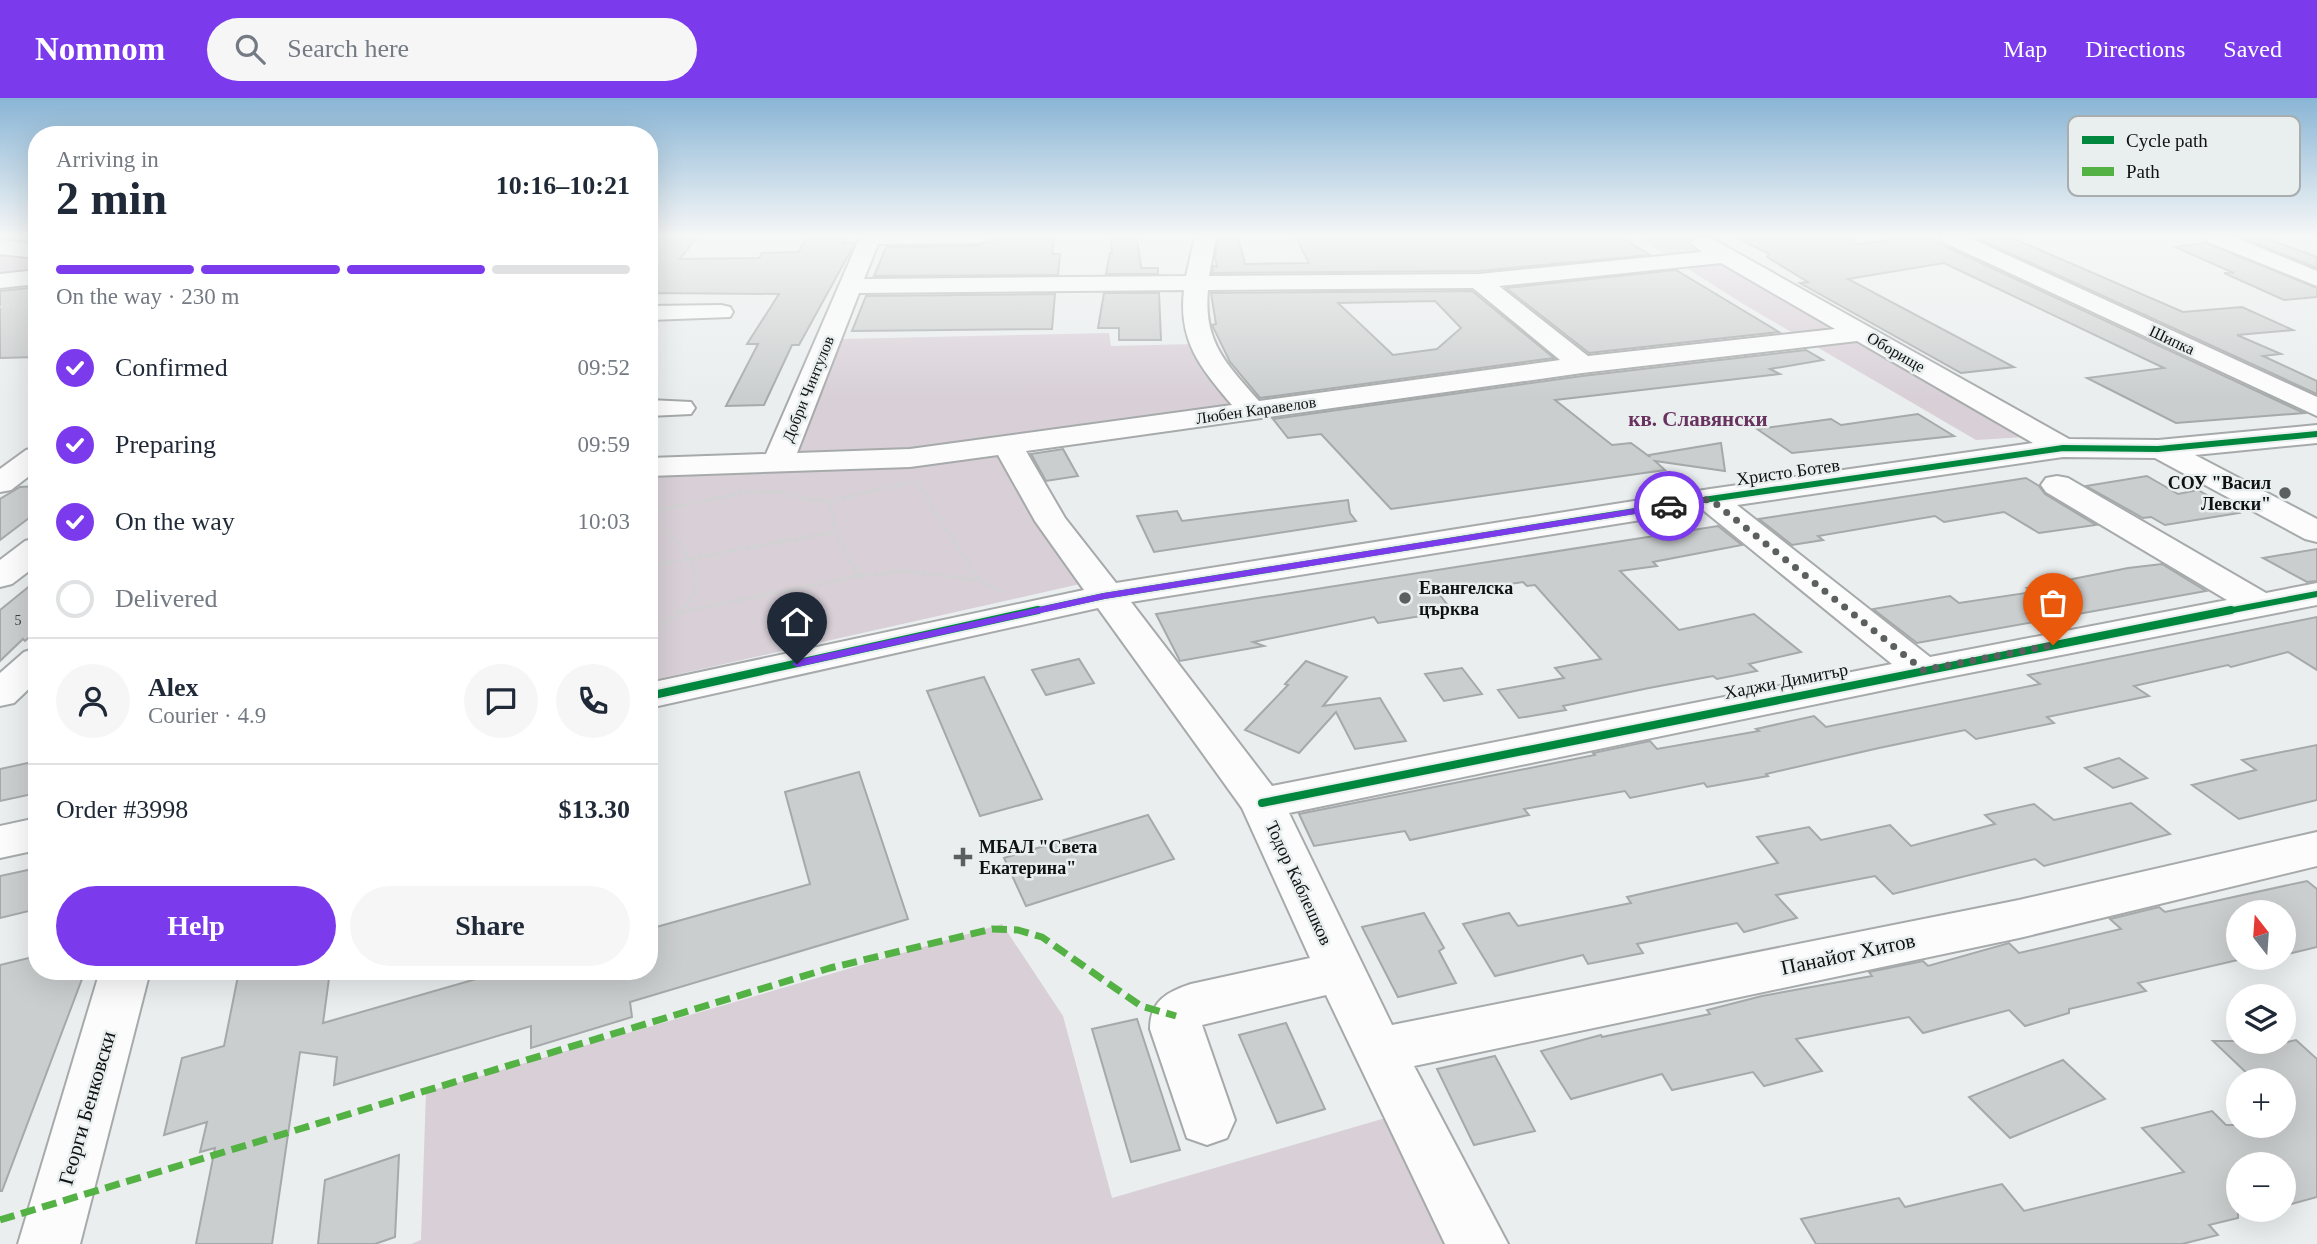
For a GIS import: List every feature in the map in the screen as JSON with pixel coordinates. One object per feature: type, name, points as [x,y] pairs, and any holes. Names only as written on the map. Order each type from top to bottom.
[{"type":"street","name":"Добри Чинтулов","points":[[777,464],[848,290]]},
{"type":"street","points":[[1196,290],[1197,326],[1205,354],[1252,411]]},
{"type":"street","points":[[1491,290],[1582,365]]},
{"type":"street","name":"Оборище","points":[[1787,290],[2063,448]]},
{"type":"street","name":"Шипка","points":[[2065,290],[2317,408]]},
{"type":"street","points":[[658,313],[721,312]]},
{"type":"street","name":"Любен Каравелов","points":[[658,467],[910,458],[1582,365],[1862,333]]},
{"type":"street","points":[[658,408],[681,408]]},
{"type":"street","name":"Христо Ботев","points":[[658,694],[1104,596],[1710,499],[2063,448],[2096,451],[2161,449],[2317,434]]},
{"type":"street","name":"Тодор Каблешков","points":[[1007,444],[1051,521],[1104,596],[1262,803],[1378,1051],[1477,1244]]},
{"type":"street","points":[[2161,449],[2317,533]]},
{"type":"street","points":[[2057,485],[2262,606]]},
{"type":"street","points":[[1710,499],[1923,670]]},
{"type":"street","points":[[0,577],[28,555]]},
{"type":"street","name":"Хаджи Димитър","points":[[1262,803],[2317,594]]},
{"type":"street","points":[[0,694],[28,668]]},
{"type":"street","points":[[0,842],[28,836]]},
{"type":"street","name":"Панайот Хитов","points":[[1378,1051],[2308,860]]},
{"type":"street","points":[[1207,1120],[1175,1029],[1176,1016],[1191,1005],[1340,972]]},
{"type":"street","name":"Георги Бенковски","points":[[49,1244],[122,980]]},
{"type":"path","points":[[658,510],[747,492],[783,492],[804,499],[830,501],[861,496],[916,481],[933,471],[941,454]]},
{"type":"path","points":[[916,481],[979,580]]},
{"type":"path","points":[[830,501],[835,532],[859,576]]},
{"type":"path","points":[[658,524],[680,543],[688,558],[695,584],[684,610]]},
{"type":"path","points":[[658,564],[835,532]]},
{"type":"path","points":[[658,628],[684,610],[859,576],[906,572],[979,580],[1036,610]]},
{"type":"shaded area","points":[[1722,290],[1788,290],[2042,436],[1976,440]]},
{"type":"shaded area","points":[[1109,333],[1111,346],[1193,344],[1237,408],[992,439],[1080,584],[658,679],[658,471],[781,469],[841,339]]},
{"type":"shaded area","points":[[1002,924],[1063,1016],[1112,1198],[1406,1112],[1475,1244],[411,1244],[421,1240],[426,1092]]},
{"type":"building","points":[[28,290],[28,357],[0,358],[0,291]]},
{"type":"building","points":[[658,290],[829,290],[799,345],[792,345],[764,405],[726,406],[758,344],[747,344],[779,294],[658,293]]},
{"type":"building","points":[[1509,290],[1710,290],[1779,332],[1589,353]]},
{"type":"building","points":[[1813,290],[1870,290],[2014,367],[1961,373]]},
{"type":"building","points":[[2002,290],[2040,290],[2304,413],[2176,423],[2087,378],[2164,368]]},
{"type":"building","points":[[2091,290],[2133,290],[2183,312],[2242,307],[2293,330],[2237,335],[2281,354],[2263,356],[2317,381],[2317,394]]},
{"type":"building","points":[[2263,290],[2317,290],[2317,297],[2284,300]]},
{"type":"building","points":[[1472,291],[1554,358],[1260,398],[1230,362],[1212,325],[1216,324],[1211,293]],"holes":[[[1435,301],[1461,328],[1437,349],[1393,355],[1338,303]]]},
{"type":"building","points":[[1104,293],[1159,293],[1161,340],[1119,340],[1119,328],[1098,328]]},
{"type":"building","points":[[1055,294],[1052,329],[852,331],[866,296]]},
{"type":"building","points":[[1806,350],[1823,360],[1770,369],[1780,374],[1555,400],[1612,445],[1631,443],[1650,457],[1649,455],[1721,443],[1725,471],[1655,461],[1665,470],[1391,509],[1321,434],[1288,438],[1273,419],[1582,376]]},
{"type":"building","points":[[1918,414],[1954,436],[1792,453],[1757,429],[1831,419],[1841,425]]},
{"type":"building","points":[[1063,449],[1078,476],[1046,481],[1031,454]]},
{"type":"building","points":[[2147,476],[2178,494],[2198,490],[2239,513],[2165,525],[2151,517],[2143,518],[2086,486]]},
{"type":"building","points":[[2026,478],[2039,486],[2045,494],[2096,525],[2039,533],[2004,512],[1944,522],[1935,516],[1818,536],[1823,540],[1792,545],[1759,519]]},
{"type":"building","points":[[20,487],[28,487],[28,519],[0,540],[0,499]]},
{"type":"building","points":[[1348,500],[1350,513],[1356,521],[1154,552],[1137,516],[1177,511],[1182,521]]},
{"type":"building","points":[[1718,526],[1742,545],[1653,562],[1657,566],[1620,571],[1679,630],[1754,614],[1801,652],[1749,664],[1757,671],[1649,688],[1563,706],[1566,710],[1519,718],[1498,690],[1564,678],[1555,668],[1601,659],[1535,585],[1527,586],[1523,582],[1440,595],[1452,611],[1378,623],[1374,617],[1253,642],[1264,646],[1180,661],[1156,614]]},
{"type":"building","points":[[2317,549],[2317,581],[2307,582],[2263,558]]},
{"type":"building","points":[[2162,564],[2206,591],[1917,643],[1873,609],[1950,596],[1959,603],[2033,592],[2027,588]]},
{"type":"building","points":[[28,587],[28,638],[25,641],[23,639],[0,661],[0,610]]},
{"type":"building","points":[[2317,617],[2317,670],[2288,652],[2231,667],[2228,665],[2134,686],[2149,696],[2047,717],[2054,723],[1976,739],[1965,730],[1766,774],[1768,776],[1707,787],[1704,783],[1630,798],[1625,791],[1524,809],[1529,815],[1410,840],[1405,831],[1314,846],[1299,814],[1595,755],[1593,753],[1650,741],[1657,749],[1759,731],[1756,729],[1814,716],[1826,727],[2040,684],[2028,675]]},
{"type":"building","points":[[1079,659],[1094,683],[1046,695],[1032,670]]},
{"type":"building","points":[[1306,661],[1347,677],[1323,706],[1380,698],[1406,741],[1355,749],[1336,712],[1299,753],[1245,730],[1288,685],[1285,684]]},
{"type":"building","points":[[1462,668],[1482,694],[1444,701],[1425,674]]},
{"type":"building","points":[[984,677],[1042,799],[980,816],[927,691]]},
{"type":"building","points":[[2317,745],[2317,800],[2239,819],[2192,785],[2256,770],[2242,760]]},
{"type":"building","points":[[2119,758],[2147,778],[2113,788],[2085,768]]},
{"type":"building","points":[[28,763],[28,795],[0,801],[0,769]]},
{"type":"building","points":[[859,772],[908,919],[630,1002],[632,1017],[531,1048],[531,1026],[334,1085],[337,1057],[300,1052],[272,1244],[196,1244],[215,1148],[200,1152],[207,1122],[164,1135],[182,1058],[224,1046],[237,980],[329,980],[323,1023],[473,980],[658,980],[658,926],[810,884],[785,792]]},
{"type":"building","points":[[2131,803],[2170,834],[2044,866],[2035,859],[1893,894],[1875,876],[1776,895],[1797,918],[1744,932],[1737,923],[1637,944],[1643,953],[1588,964],[1583,955],[1495,976],[1463,924],[1509,913],[1518,926],[1631,903],[1627,897],[1778,863],[1757,837],[1809,827],[1821,840],[1890,825],[1911,846],[1995,824],[1985,815],[2034,804],[2054,820]]},
{"type":"building","points":[[1148,815],[1174,859],[1026,906],[1004,858]]},
{"type":"building","points":[[28,870],[28,911],[0,918],[0,876]]},
{"type":"building","points":[[2307,881],[2317,889],[2317,947],[2296,952],[2296,900],[2226,900],[2226,963],[2138,983],[2146,991],[2069,1009],[2069,1013],[2025,1026],[2009,1010],[1923,1033],[1909,1017],[1796,1039],[1822,1071],[1764,1086],[1753,1072],[1672,1090],[1662,1074],[1571,1099],[1541,1051],[1601,1035],[1602,1037],[1710,1014],[1707,1010],[1762,996],[1872,976],[1869,972],[1923,961],[1928,966],[2009,943],[2019,953],[2121,929],[2110,919],[2159,907],[2165,912]]},
{"type":"building","points":[[1424,913],[1444,948],[1439,951],[1456,983],[1398,997],[1362,927]]},
{"type":"building","points":[[28,958],[28,980],[82,980],[2,1191],[0,1191],[0,965]]},
{"type":"building","points":[[1137,1019],[1180,1150],[1131,1162],[1092,1029]]},
{"type":"building","points":[[1286,1023],[1325,1109],[1277,1123],[1239,1035]]},
{"type":"building","points":[[2296,1040],[2317,1059],[2317,1197],[2296,1203],[2296,1152],[2226,1152],[2226,1221],[2209,1225],[2218,1235],[2182,1244],[1816,1244],[1801,1219],[1899,1198],[1905,1207],[2002,1184],[2024,1211],[2184,1172],[2142,1128],[2212,1111],[2226,1125],[2226,1138],[2296,1138],[2296,1068],[2241,1068],[2227,1054],[2296,1054]]},
{"type":"building","points":[[2213,1041],[2226,1041],[2226,1053]]},
{"type":"building","points":[[1495,1056],[1535,1131],[1474,1145],[1437,1069]]},
{"type":"building","points":[[2063,1060],[2105,1099],[2010,1138],[1969,1097]]},
{"type":"building","points":[[399,1155],[395,1237],[375,1244],[318,1244],[325,1180]]},
{"type":"marked path","points":[[0,1220],[830,968],[992,929],[1018,930],[1042,937],[1141,1006],[1176,1016]]},
{"type":"cycle path","points":[[658,694],[1104,596],[1710,499],[2063,448],[2158,449],[2317,434]]},
{"type":"cycle path","points":[[1262,803],[2317,594]]},
{"type":"way so far","points":[[1669,506],[1710,499],[1923,670],[2053,645]]},
{"type":"place","name":"СОУ \"Васил Левски\"","points":[[2285,493]]},
{"type":"place","name":"Евангелска църква","points":[[1405,598]]},
{"type":"place","name":"МБАЛ \"Света Екатерина\"","points":[[963,857]]},
{"type":"district","name":"кв. Славянски","points":[[1698,419]]},
{"type":"route","points":[[797,664],[1104,596],[1669,506]]}]
